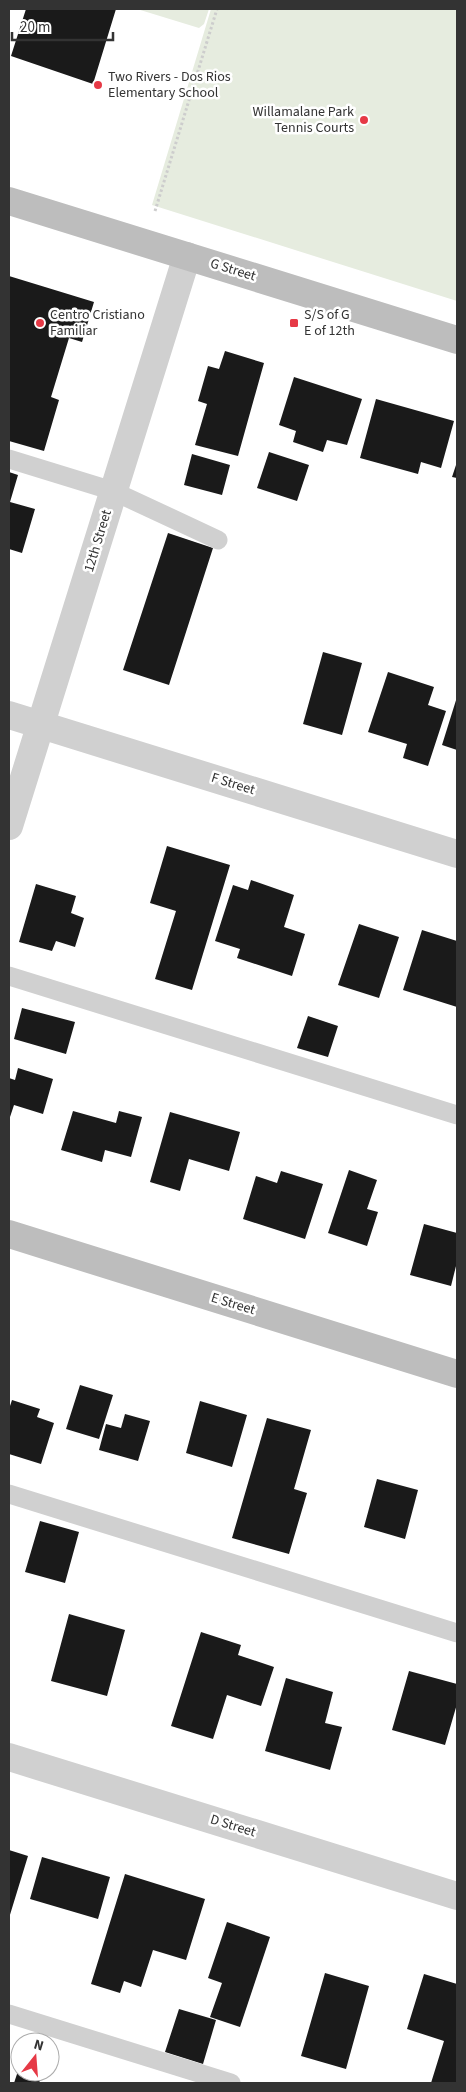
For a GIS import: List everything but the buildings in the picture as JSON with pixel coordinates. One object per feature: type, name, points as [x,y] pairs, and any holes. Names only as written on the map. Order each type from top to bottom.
[{"type":"street","name":"G Street","points":[[9,201],[457,340]]},
{"type":"street","name":"12th Street","points":[[9,826],[187,256]]},
{"type":"street","name":"F Street","points":[[9,715],[457,854]]},
{"type":"street","name":"E Street","points":[[9,1234],[457,1374]]},
{"type":"street","name":"D Street","points":[[9,1757],[457,1896]]},
{"type":"lane","points":[[9,459],[113,491],[218,540]]},
{"type":"lane","points":[[9,976],[457,1115]]},
{"type":"lane","points":[[9,1494],[457,1634]]},
{"type":"lane","points":[[9,2014],[231,2083]]},
{"type":"path","points":[[155,211],[217,9]]},
{"type":"shaded area","points":[[137,9],[209,9],[204,24],[199,28]]},
{"type":"shaded area","points":[[211,9],[457,9],[457,301],[152,205]]},
{"type":"place","name":"Two Rivers - Dos Rios Elementary School","points":[[98,85]]},
{"type":"place","name":"Willamalane Park Tennis Courts","points":[[364,120]]},
{"type":"place","name":"Centro Cristiano Familiar","points":[[40,323]]},
{"type":"place","name":"S/S of G E of 12th","points":[[294,323]]}]
